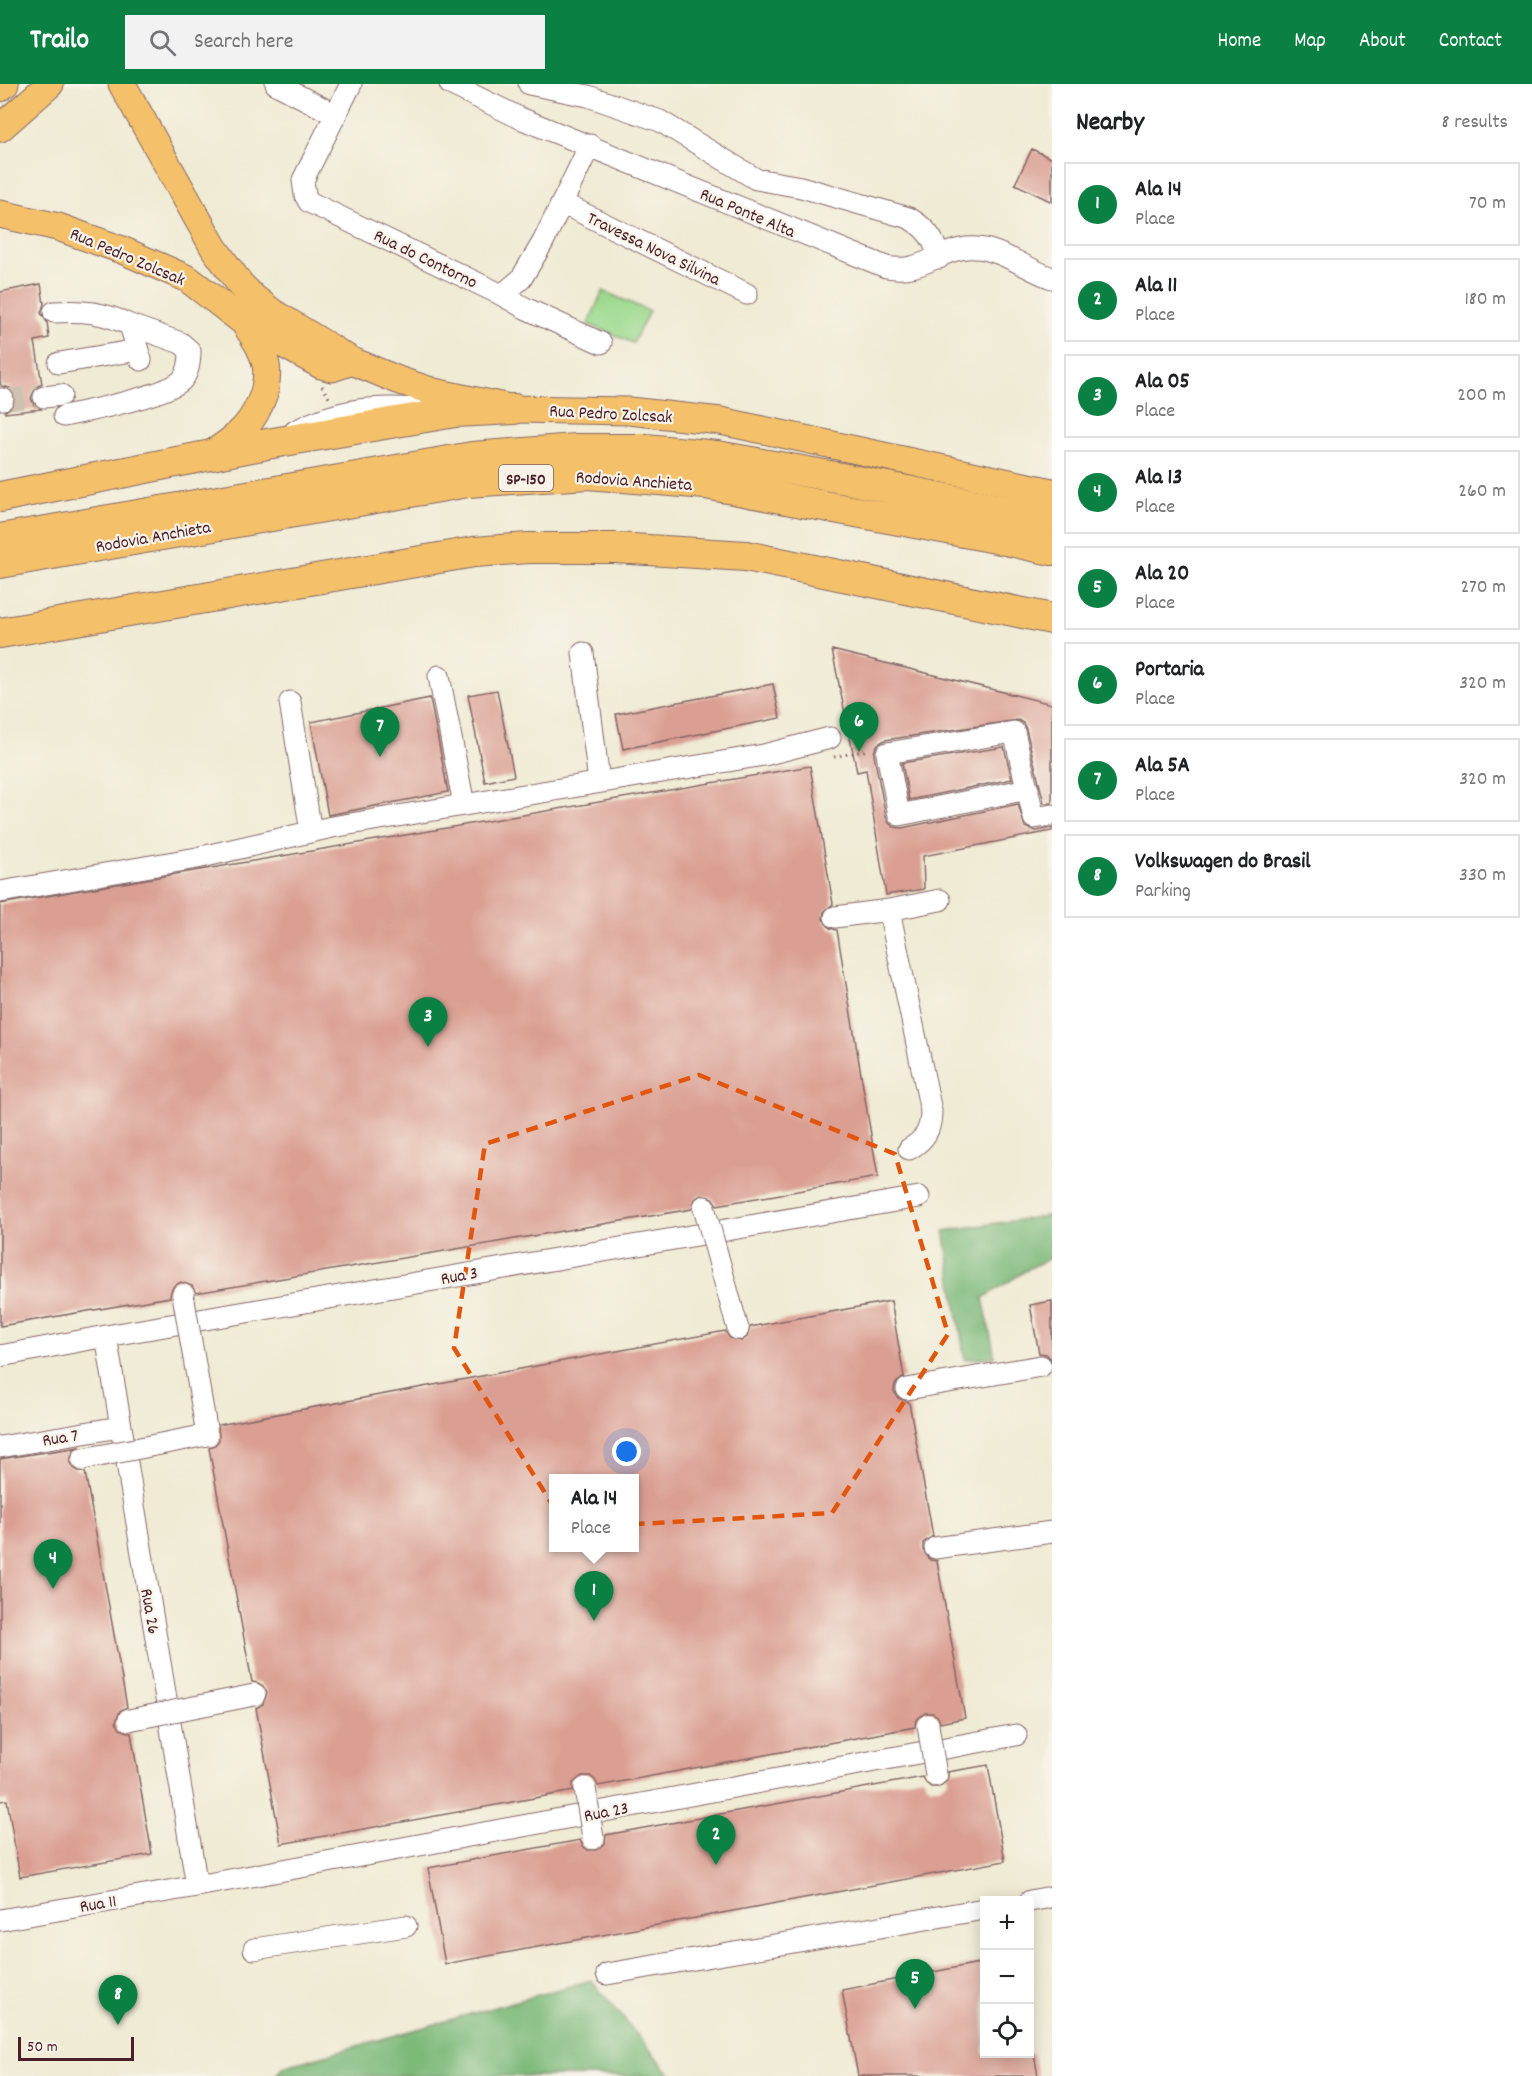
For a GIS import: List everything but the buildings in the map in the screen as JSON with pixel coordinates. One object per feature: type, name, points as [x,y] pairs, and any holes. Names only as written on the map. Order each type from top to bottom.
[{"type":"highway","points":[[0,497],[267,444],[455,412],[514,409]]},
{"type":"highway","name":"Rodovia Anchieta","points":[[0,539],[472,457],[575,449],[645,449],[717,456],[858,481],[1052,520]]},
{"type":"highway","name":"Rodovia Anchieta","points":[[0,563],[468,482],[588,474],[706,484],[984,535],[1052,550]]},
{"type":"highway","points":[[0,633],[474,552],[529,548],[615,548],[746,556],[1052,619]]},
{"type":"main road","points":[[0,88],[4,84]]},
{"type":"main road","points":[[0,128],[50,84]]},
{"type":"main road","name":"Rua Pedro Zolcsak","points":[[122,84],[214,248],[240,284],[254,298],[286,321],[352,361],[434,392],[514,409],[629,411],[721,421],[1052,492]]},
{"type":"main road","name":"Rua Pedro Zolcsak","points":[[0,214],[58,227],[122,250],[188,279],[245,323]]},
{"type":"main road","points":[[188,279],[207,268],[214,248]]},
{"type":"main road","points":[[245,323],[332,369],[352,361]]},
{"type":"main road","points":[[208,456],[234,440],[245,429],[255,414],[266,386],[267,368],[263,354],[245,323]]},
{"type":"street","points":[[276,84],[336,115]]},
{"type":"street","name":"Rua do Contorno","points":[[351,84],[303,180],[304,195],[309,202],[601,343]]},
{"type":"street","name":"Rua Ponte Alta","points":[[450,84],[520,118],[832,247],[886,267],[909,268],[961,249],[972,248],[1010,258],[1052,278]]},
{"type":"street","points":[[529,84],[588,96],[660,121],[756,179],[801,187],[909,218],[925,227],[939,258]]},
{"type":"street","points":[[502,295],[521,279],[543,242],[590,145]]},
{"type":"street","name":"Travessa Nova Silvina","points":[[562,202],[747,294]]},
{"type":"street","points":[[54,312],[85,311],[109,315],[181,343],[190,351],[190,365],[182,380],[165,390],[56,403]]},
{"type":"street","points":[[59,363],[139,355],[130,325]]},
{"type":"street","points":[[583,653],[599,782]]},
{"type":"street","points":[[440,676],[464,805]]},
{"type":"street","points":[[290,702],[311,832]]},
{"type":"street","points":[[1028,789],[899,815],[887,753],[1014,732],[1028,789],[1034,818],[1052,815]]},
{"type":"street","points":[[0,892],[197,858],[311,832],[464,805],[764,755],[832,748]]},
{"type":"street","points":[[835,917],[940,900]]},
{"type":"street","points":[[889,910],[932,1111],[929,1131],[921,1142],[909,1149]]},
{"type":"street","name":"Rua 3","points":[[0,1356],[919,1197]]},
{"type":"street","points":[[704,1207],[738,1329]]},
{"type":"street","points":[[83,1459],[206,1432],[183,1295]]},
{"type":"street","name":"Rua 26","points":[[106,1336],[197,1886]]},
{"type":"street","points":[[907,1389],[1041,1366]]},
{"type":"street","name":"Rua 7","points":[[0,1447],[120,1427]]},
{"type":"street","points":[[935,1548],[1052,1532]]},
{"type":"street","points":[[129,1719],[254,1695]]},
{"type":"street","points":[[928,1725],[936,1775]]},
{"type":"street","name":"Rua 23","points":[[197,1886],[1016,1735]]},
{"type":"street","points":[[585,1788],[593,1838]]},
{"type":"street","name":"Rua 11","points":[[0,1920],[197,1886]]},
{"type":"street","points":[[607,1974],[980,1910]]},
{"type":"street","points":[[254,1949],[406,1926]]},
{"type":"path","points":[[832,748],[868,750]]},
{"type":"highlighted area","points":[[699,1075],[895,1154],[948,1334],[832,1513],[567,1528],[454,1348],[485,1144]]},
{"type":"green space","points":[[603,291],[649,311],[633,343],[588,324]]},
{"type":"green space","points":[[1052,1215],[1052,1257],[1028,1269],[983,1298],[995,1357],[965,1360],[944,1231]]},
{"type":"green space","points":[[591,1980],[672,2076],[275,2076],[283,2067]]},
{"type":"tunnel","points":[[3,399],[44,397]]},
{"type":"place","name":"Portaria","points":[[859,752]]},
{"type":"place","name":"Ala 5A","points":[[380,757]]},
{"type":"place","name":"Ala 05","points":[[428,1047]]},
{"type":"place","name":"Ala 13","points":[[53,1589]]},
{"type":"place","name":"Ala 14","points":[[594,1621]]},
{"type":"place","name":"Ala 11","points":[[716,1865]]},
{"type":"place","name":"Ala 20","points":[[915,2009]]},
{"type":"place","name":"Volkswagen do Brasil","points":[[118,2025]]}]
